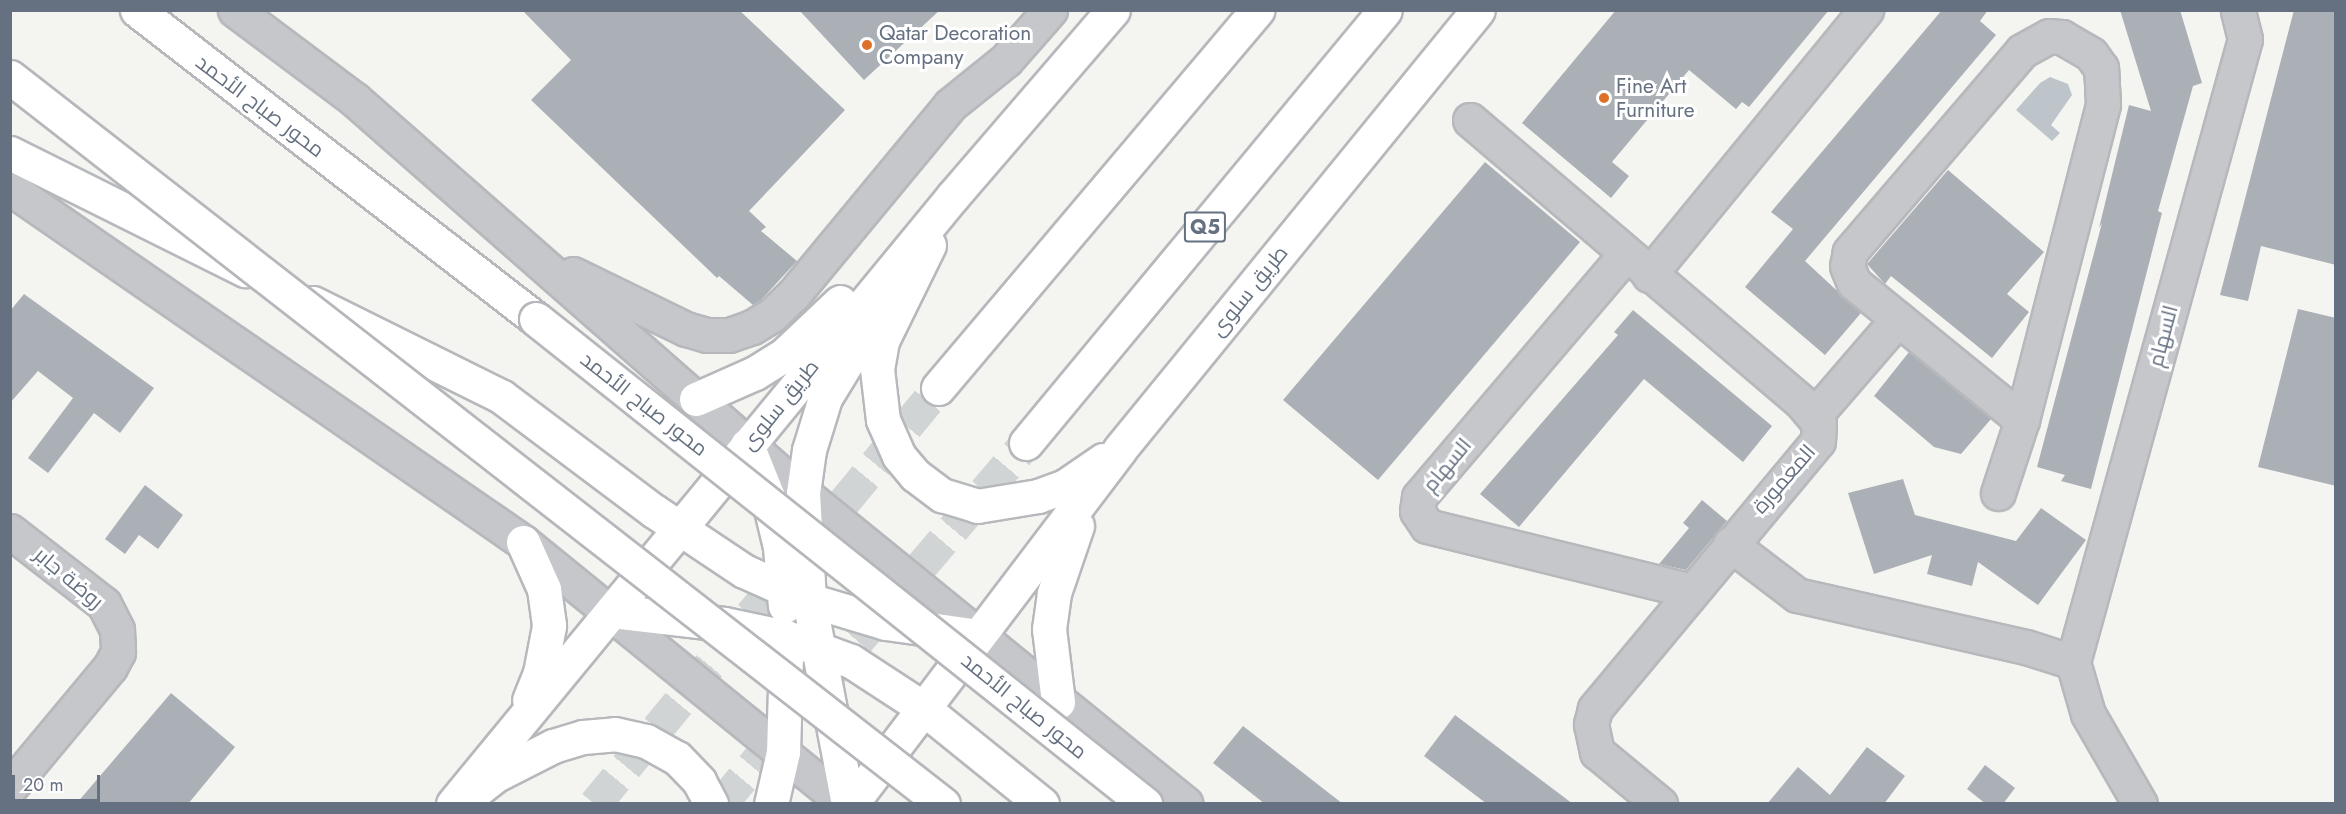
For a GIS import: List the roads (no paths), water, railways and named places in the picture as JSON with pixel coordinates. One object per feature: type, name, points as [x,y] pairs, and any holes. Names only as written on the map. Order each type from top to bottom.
[{"type":"main road","name":"محور صباح الأحمد","points":[[137,10],[408,218],[1146,804]]},
{"type":"main road","name":"طريق سلوى","points":[[453,804],[952,196],[1113,10]]},
{"type":"main road","points":[[938,388],[1258,10]]},
{"type":"main road","name":"Q5","points":[[1026,443],[1385,10]]},
{"type":"main road","name":"طريق سلوى","points":[[848,804],[1093,488],[1120,449],[1478,10]]},
{"type":"main road","points":[[10,77],[943,804]]},
{"type":"main road","points":[[10,153],[452,369],[501,397],[744,571],[797,595],[886,623],[978,636]]},
{"type":"main road","points":[[696,399],[755,374],[784,355],[899,241],[952,196]]},
{"type":"main road","points":[[952,196],[882,340],[879,395],[883,420],[899,456],[915,475],[942,495],[977,506],[1038,496],[1065,486],[1120,449]]},
{"type":"main road","points":[[848,804],[801,641],[797,595],[803,493],[809,450],[825,398],[952,196]]},
{"type":"main road","points":[[747,445],[768,497],[780,547],[797,595]]},
{"type":"main road","points":[[1058,702],[1049,629],[1054,593],[1063,559],[1093,488]]},
{"type":"main road","points":[[521,722],[540,673],[549,626],[544,589],[523,542]]},
{"type":"main road","points":[[612,611],[724,624],[801,641],[880,677],[923,708],[1042,804]]},
{"type":"main road","points":[[771,804],[783,752],[801,641]]},
{"type":"main road","points":[[458,804],[496,775],[553,746],[583,737],[615,734],[646,741],[676,758],[699,781],[711,804]]},
{"type":"street","points":[[533,254],[686,329],[707,335],[729,335],[752,327],[772,315],[793,294],[950,105],[1006,60],[1050,10]]},
{"type":"street","name":"السهام","points":[[1691,591],[1427,526],[1417,511],[1419,497],[1637,265],[1866,10]]},
{"type":"street","name":"السهام","points":[[2073,662],[2245,39],[2238,10]]},
{"type":"street","name":"محور صباح الأحمد","points":[[235,11],[354,99],[803,493],[1186,804]]},
{"type":"street","points":[[1998,493],[2022,420],[2103,104],[2101,68],[2091,54],[2062,37],[2049,36],[2022,51],[1850,252],[1848,274],[1892,314],[2022,420]]},
{"type":"street","points":[[1470,120],[1637,265],[1809,409],[1892,314]]},
{"type":"street","points":[[10,189],[523,542],[612,611],[848,804]]},
{"type":"street","name":"المعمورة","points":[[1660,804],[1606,762],[1592,740],[1591,724],[1604,696],[1818,441],[1819,423],[1809,409]]},
{"type":"street","name":"روضة جابر","points":[[10,531],[104,604],[117,630],[117,652],[110,668],[10,787]]},
{"type":"street","points":[[1730,544],[1797,595],[2026,647],[2073,662],[2088,714],[2140,804]]},
{"type":"tunnel","points":[[595,804],[938,388]]},
{"type":"tunnel","points":[[826,678],[1026,443]]},
{"type":"tunnel","points":[[721,804],[789,722]]},
{"type":"place","name":"Qatar Decoration Company","points":[[867,45]]},
{"type":"place","name":"Fine Art Furniture","points":[[1604,98]]}]
